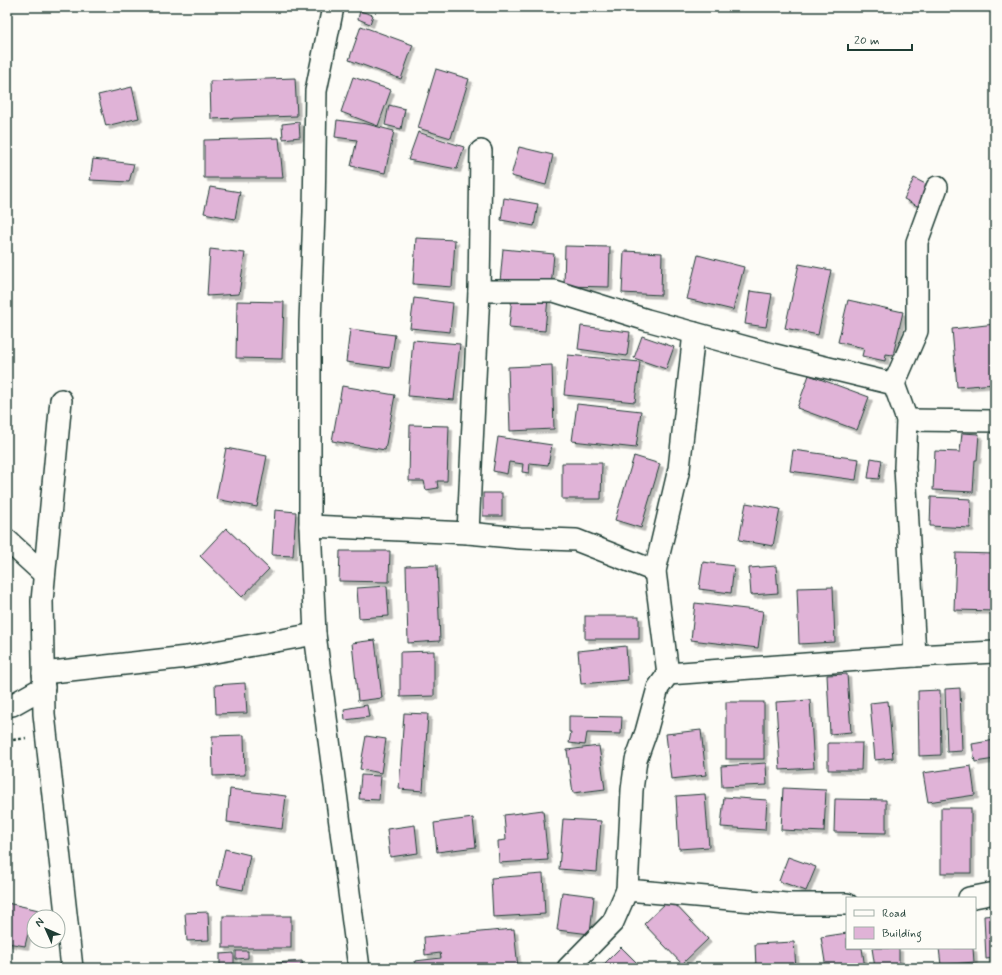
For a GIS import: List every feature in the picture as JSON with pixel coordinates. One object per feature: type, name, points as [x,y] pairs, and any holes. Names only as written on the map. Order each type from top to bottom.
[{"type":"street","points":[[333,7],[316,91],[310,323],[310,526],[314,634],[359,968]]},
{"type":"street","points":[[468,533],[480,291],[481,151]]},
{"type":"street","points":[[916,656],[905,466],[906,420],[894,384],[917,331],[917,242],[937,188]]},
{"type":"street","points":[[480,291],[554,291],[694,333],[771,354],[894,384]]},
{"type":"street","points":[[568,968],[612,922],[627,890],[632,790],[636,760],[646,732],[658,688],[668,674],[655,571],[679,469],[694,333]]},
{"type":"street","points":[[61,400],[42,601],[44,714],[72,968]]},
{"type":"street","points":[[906,420],[995,421]]},
{"type":"street","points":[[310,526],[468,533],[520,538],[576,540],[655,571]]},
{"type":"street","points":[[7,540],[44,574]]},
{"type":"street","points":[[7,706],[12,705],[44,680],[187,657],[314,634]]},
{"type":"street","points":[[668,674],[916,656],[995,652]]},
{"type":"street","points":[[627,890],[787,904],[846,904]]},
{"type":"street","points":[[974,897],[995,893]]},
{"type":"building","points":[[360,11],[373,15],[370,24],[358,19]]},
{"type":"building","points":[[361,26],[413,45],[401,79],[349,60]]},
{"type":"building","points":[[436,69],[469,79],[451,138],[418,128]]},
{"type":"building","points":[[353,77],[391,90],[378,126],[341,112]]},
{"type":"building","points":[[295,78],[297,116],[211,119],[210,81]]},
{"type":"building","points":[[132,87],[139,118],[106,126],[98,95]]},
{"type":"building","points":[[389,105],[405,109],[401,129],[385,125]]},
{"type":"building","points":[[337,120],[367,124],[394,131],[385,173],[351,166],[357,140],[335,137]]},
{"type":"building","points":[[299,122],[300,137],[283,139],[282,124]]},
{"type":"building","points":[[418,132],[464,147],[457,169],[408,160]]},
{"type":"building","points":[[279,138],[283,178],[204,178],[204,140]]},
{"type":"building","points":[[519,147],[553,155],[546,185],[511,176]]},
{"type":"building","points":[[93,159],[134,164],[129,182],[90,180]]},
{"type":"building","points":[[914,178],[935,189],[925,210],[904,199]]},
{"type":"building","points":[[210,187],[240,192],[235,219],[204,213]]},
{"type":"building","points":[[504,198],[538,204],[534,226],[501,220]]},
{"type":"building","points":[[416,238],[455,240],[452,287],[413,284]]},
{"type":"building","points":[[565,246],[610,247],[609,287],[564,286]]},
{"type":"building","points":[[210,249],[245,253],[239,294],[207,296]]},
{"type":"building","points":[[503,249],[554,254],[551,287],[500,282]]},
{"type":"building","points":[[624,251],[662,253],[661,295],[622,293]]},
{"type":"building","points":[[698,255],[744,267],[733,310],[687,299]]},
{"type":"building","points":[[799,264],[831,270],[818,335],[785,328]]},
{"type":"building","points":[[750,291],[772,294],[766,327],[745,324]]},
{"type":"building","points":[[512,295],[548,298],[545,331],[509,328]]},
{"type":"building","points":[[414,298],[453,303],[450,332],[410,328]]},
{"type":"building","points":[[848,300],[903,312],[893,355],[886,354],[885,361],[862,356],[864,348],[838,342]]},
{"type":"building","points":[[237,301],[284,302],[282,359],[236,358]]},
{"type":"building","points":[[995,324],[995,384],[957,387],[952,329]]},
{"type":"building","points":[[581,326],[630,332],[627,356],[578,349]]},
{"type":"building","points":[[350,329],[395,335],[390,368],[346,362]]},
{"type":"building","points":[[642,336],[674,347],[666,369],[634,358]]},
{"type":"building","points":[[413,340],[460,344],[454,400],[408,396]]},
{"type":"building","points":[[568,355],[640,362],[635,402],[564,395]]},
{"type":"building","points":[[552,365],[554,429],[510,431],[508,367]]},
{"type":"building","points":[[809,375],[869,397],[857,430],[797,408]]},
{"type":"building","points":[[342,386],[395,395],[385,450],[332,441]]},
{"type":"building","points":[[577,404],[641,411],[636,448],[572,441]]},
{"type":"building","points":[[410,425],[449,426],[447,481],[437,481],[438,488],[426,490],[424,481],[409,481]]},
{"type":"building","points":[[962,433],[979,434],[977,460],[975,460],[973,492],[933,490],[935,451],[960,452]]},
{"type":"building","points":[[498,437],[552,445],[548,465],[530,463],[529,473],[522,472],[523,464],[509,462],[507,474],[493,471]]},
{"type":"building","points":[[226,448],[267,456],[257,507],[216,499]]},
{"type":"building","points":[[793,450],[859,459],[856,480],[790,471]]},
{"type":"building","points":[[634,456],[660,464],[641,528],[615,520]]},
{"type":"building","points":[[871,458],[882,460],[879,479],[868,478]]},
{"type":"building","points":[[562,463],[602,463],[601,499],[562,499]]},
{"type":"building","points":[[483,493],[502,493],[502,516],[483,516]]},
{"type":"building","points":[[931,497],[971,499],[970,528],[930,526]]},
{"type":"building","points":[[746,503],[780,509],[773,546],[739,540]]},
{"type":"building","points":[[275,510],[296,512],[293,556],[272,555]]},
{"type":"building","points":[[226,528],[269,569],[242,597],[200,556]]},
{"type":"building","points":[[340,551],[390,551],[389,582],[339,581]]},
{"type":"building","points":[[956,553],[995,554],[995,611],[954,610]]},
{"type":"building","points":[[703,562],[734,566],[731,593],[699,589]]},
{"type":"building","points":[[437,565],[440,641],[408,643],[406,566]]},
{"type":"building","points":[[776,566],[778,593],[751,595],[749,568]]},
{"type":"building","points":[[387,586],[389,616],[359,618],[357,588]]},
{"type":"building","points":[[833,587],[835,642],[799,644],[797,588]]},
{"type":"building","points":[[695,603],[763,611],[758,648],[691,640]]},
{"type":"building","points":[[585,616],[639,616],[639,639],[585,639]]},
{"type":"building","points":[[375,640],[382,698],[358,701],[352,643]]},
{"type":"building","points":[[626,646],[628,680],[581,684],[578,651]]},
{"type":"building","points":[[434,651],[434,696],[400,697],[400,652]]},
{"type":"building","points":[[847,674],[851,732],[830,734],[827,675]]},
{"type":"building","points":[[245,683],[247,713],[216,714],[215,685]]},
{"type":"building","points":[[960,688],[962,751],[947,752],[945,689]]},
{"type":"building","points":[[940,690],[941,755],[919,756],[918,691]]},
{"type":"building","points":[[810,700],[814,768],[780,770],[776,702]]},
{"type":"building","points":[[888,701],[893,758],[875,760],[870,703]]},
{"type":"building","points":[[726,702],[764,702],[764,759],[726,759]]},
{"type":"building","points":[[367,705],[369,717],[345,720],[344,709]]},
{"type":"building","points":[[404,713],[428,714],[423,791],[399,789]]},
{"type":"building","points":[[569,716],[622,717],[621,734],[587,733],[585,745],[569,743],[571,732],[569,732]]},
{"type":"building","points":[[701,730],[706,775],[671,779],[666,734]]},
{"type":"building","points":[[244,735],[245,775],[213,776],[212,736]]},
{"type":"building","points":[[366,736],[386,739],[381,773],[360,769]]},
{"type":"building","points":[[995,740],[995,759],[975,762],[972,744]]},
{"type":"building","points":[[828,743],[862,743],[861,770],[828,770]]},
{"type":"building","points":[[599,746],[605,789],[573,793],[567,750]]},
{"type":"building","points":[[766,763],[767,785],[722,787],[721,766]]},
{"type":"building","points":[[971,766],[975,795],[928,802],[923,773]]},
{"type":"building","points":[[361,775],[381,776],[379,800],[359,799]]},
{"type":"building","points":[[783,788],[826,790],[824,832],[781,830]]},
{"type":"building","points":[[230,789],[286,796],[282,829],[227,822]]},
{"type":"building","points":[[705,794],[709,847],[679,849],[676,796]]},
{"type":"building","points":[[724,797],[767,800],[765,830],[721,827]]},
{"type":"building","points":[[835,799],[886,800],[886,833],[834,832]]},
{"type":"building","points":[[941,808],[971,808],[971,873],[941,873]]},
{"type":"building","points":[[543,810],[548,860],[499,863],[498,841],[506,840],[504,815]]},
{"type":"building","points":[[473,818],[476,847],[437,852],[434,823]]},
{"type":"building","points":[[563,819],[601,821],[597,872],[559,869]]},
{"type":"building","points":[[415,825],[418,853],[390,857],[387,829]]},
{"type":"building","points":[[225,849],[250,855],[243,890],[217,885]]},
{"type":"building","points":[[788,857],[816,867],[806,891],[779,881]]},
{"type":"building","points":[[543,874],[545,914],[493,917],[491,878]]},
{"type":"building","points":[[562,892],[594,896],[590,934],[557,930]]},
{"type":"building","points":[[670,899],[708,939],[682,964],[644,924]]},
{"type":"building","points":[[7,903],[34,909],[26,909],[25,946],[7,943]]},
{"type":"building","points":[[208,912],[209,940],[187,941],[185,913]]},
{"type":"building","points":[[995,915],[995,958],[986,959],[984,916]]},
{"type":"building","points":[[223,916],[291,916],[291,948],[223,948]]},
{"type":"building","points":[[514,929],[518,968],[416,968],[415,961],[441,958],[440,953],[425,955],[424,937]]},
{"type":"building","points":[[846,933],[846,949],[862,949],[865,968],[826,968],[821,937]]},
{"type":"building","points":[[794,942],[796,968],[756,968],[755,944]]},
{"type":"building","points":[[621,947],[642,968],[600,968]]},
{"type":"building","points":[[872,949],[899,949],[899,968],[875,968]]},
{"type":"building","points":[[939,949],[973,949],[974,962],[941,965]]},
{"type":"building","points":[[236,951],[248,951],[248,958],[236,959]]},
{"type":"building","points":[[234,953],[234,964],[220,965],[220,954]]},
{"type":"building","points":[[302,961],[303,968],[222,967]]}]
